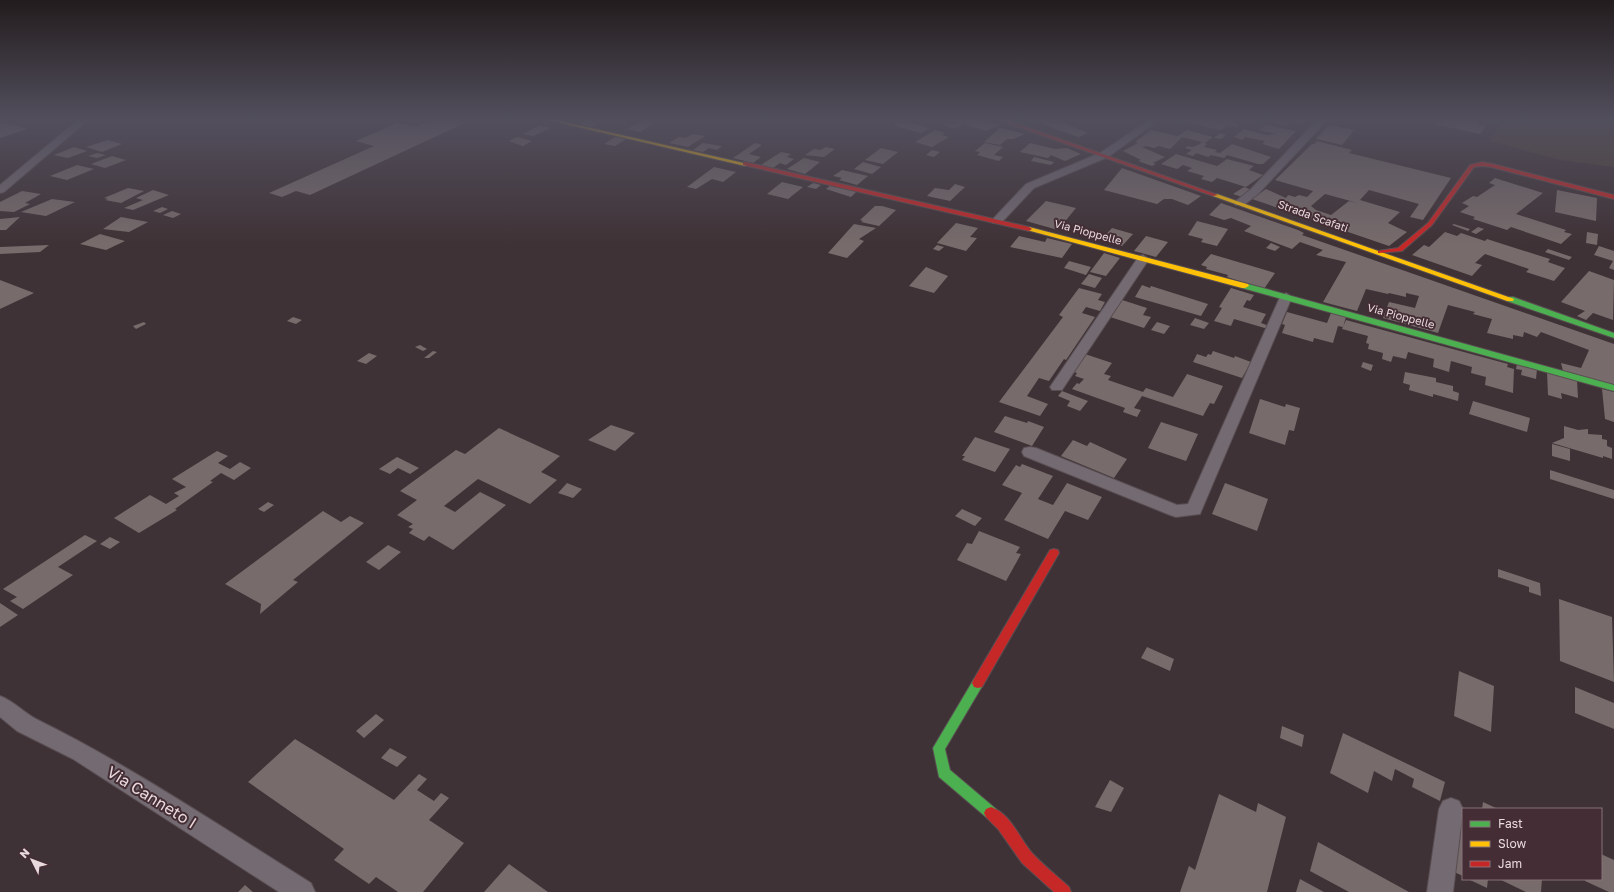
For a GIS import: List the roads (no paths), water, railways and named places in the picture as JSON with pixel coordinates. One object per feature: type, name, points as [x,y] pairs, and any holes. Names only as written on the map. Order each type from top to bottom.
[{"type":"street","points":[[0,190],[34,162]]},
{"type":"street","name":"Via Pioppelle","points":[[735,162],[997,221],[1286,297],[1614,388]]},
{"type":"street","points":[[997,221],[1030,186],[1088,162]]},
{"type":"street","name":"Strada Scafati","points":[[1123,162],[1614,336]]},
{"type":"street","points":[[1240,203],[1255,191],[1283,162]]},
{"type":"street","points":[[1380,252],[1400,250],[1430,224],[1472,166],[1482,164],[1491,165],[1614,197]]},
{"type":"street","points":[[1057,387],[1143,259]]},
{"type":"street","points":[[1030,452],[1176,511],[1194,510],[1286,297]]},
{"type":"street","points":[[1054,553],[939,748],[944,773],[1003,824],[1027,858],[1064,892]]},
{"type":"street","name":"Via Canneto I","points":[[0,705],[25,724],[81,752],[302,892]]},
{"type":"street","points":[[1440,892],[1451,809]]}]
